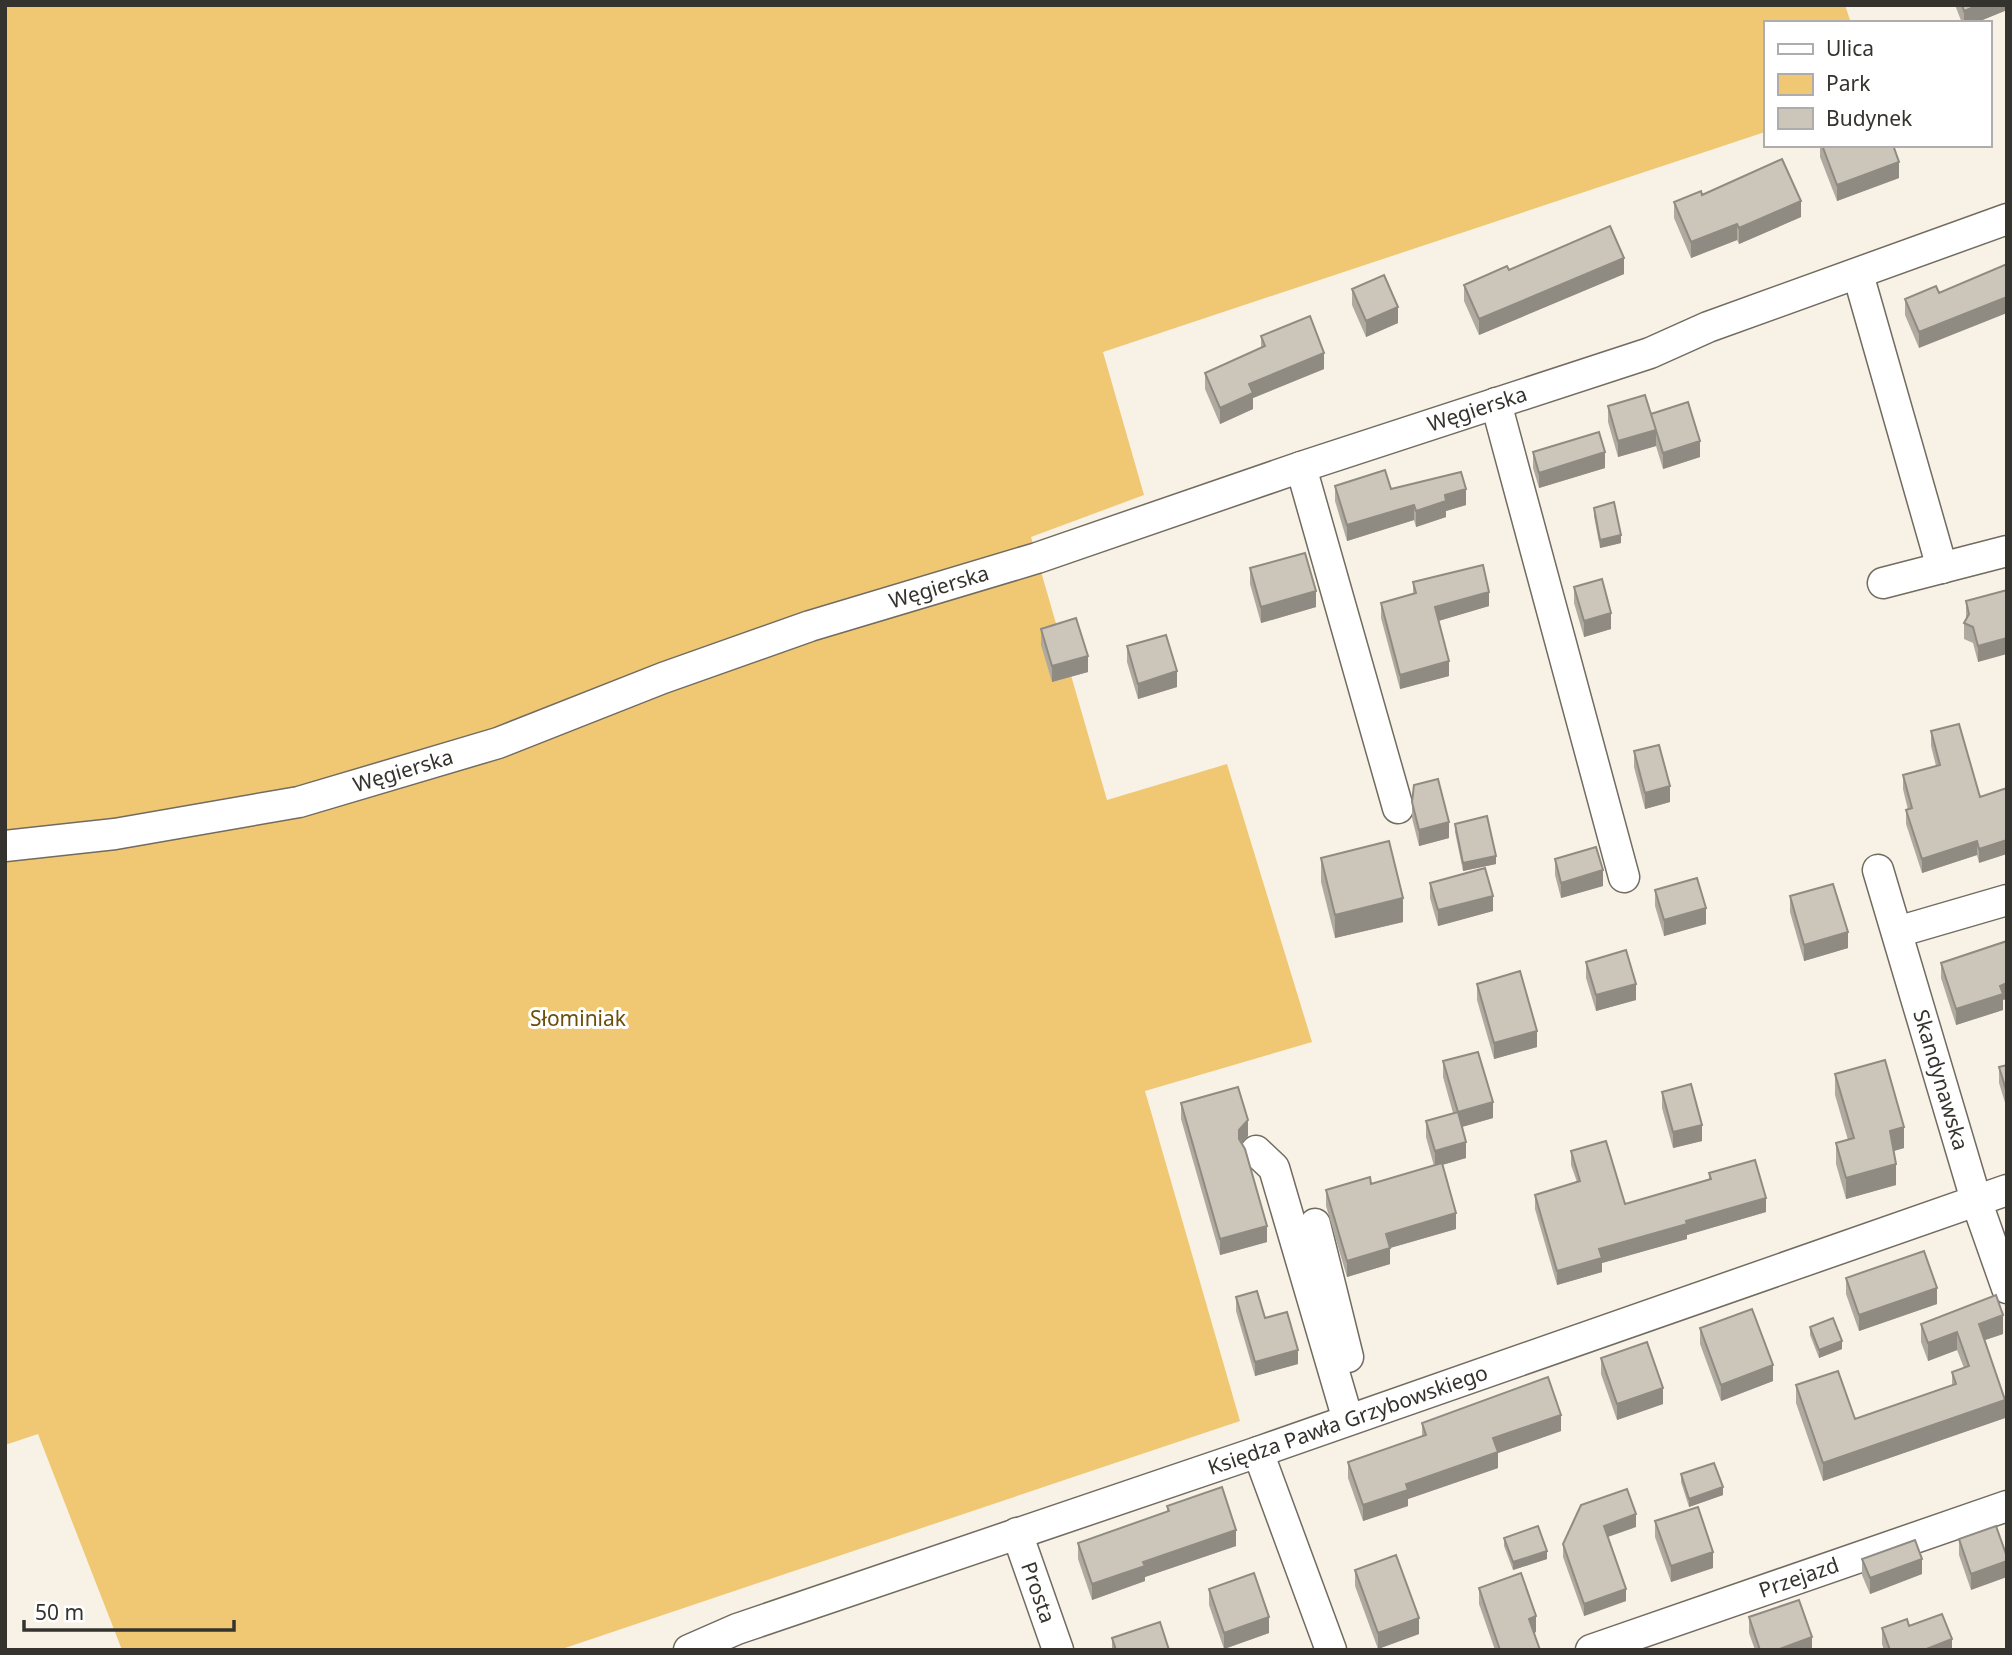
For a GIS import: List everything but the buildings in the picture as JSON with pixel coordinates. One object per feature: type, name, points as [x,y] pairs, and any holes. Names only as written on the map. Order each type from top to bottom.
[{"type":"street","name":"Węgierska","points":[[5,846],[114,834],[299,802],[498,743],[663,678],[810,626],[1037,558],[1301,467],[1650,353],[1708,327],[2007,219]]},
{"type":"street","points":[[1858,274],[1942,568]]},
{"type":"street","points":[[1496,403],[1623,877]]},
{"type":"street","points":[[1301,467],[1398,808]]},
{"type":"street","points":[[1883,583],[2007,551]]},
{"type":"street","name":"Skandynawska","points":[[1878,870],[1976,1200],[2007,1288]]},
{"type":"street","points":[[1897,932],[2007,900]]},
{"type":"street","points":[[1256,1151],[1274,1168],[1355,1418]]},
{"type":"street","name":"Księdza Pawła Grzybowskiego","points":[[689,1650],[741,1639],[1017,1534],[2007,1190]]},
{"type":"street","points":[[1315,1224],[1355,1418]]},
{"type":"street","points":[[1258,1452],[1331,1650]]},
{"type":"street","name":"Przejazd","points":[[1591,1650],[2007,1506]]},
{"type":"street","name":"Prosta","points":[[1017,1534],[1058,1650]]},
{"type":"green space","name":"Słominiak","points":[[5,5],[1845,5],[1850,21],[1764,21],[1764,132],[1103,352],[1144,495],[1031,537],[1107,800],[1227,764],[1312,1042],[1145,1091],[1240,1421],[559,1650],[122,1650],[38,1434],[5,1445]]}]
